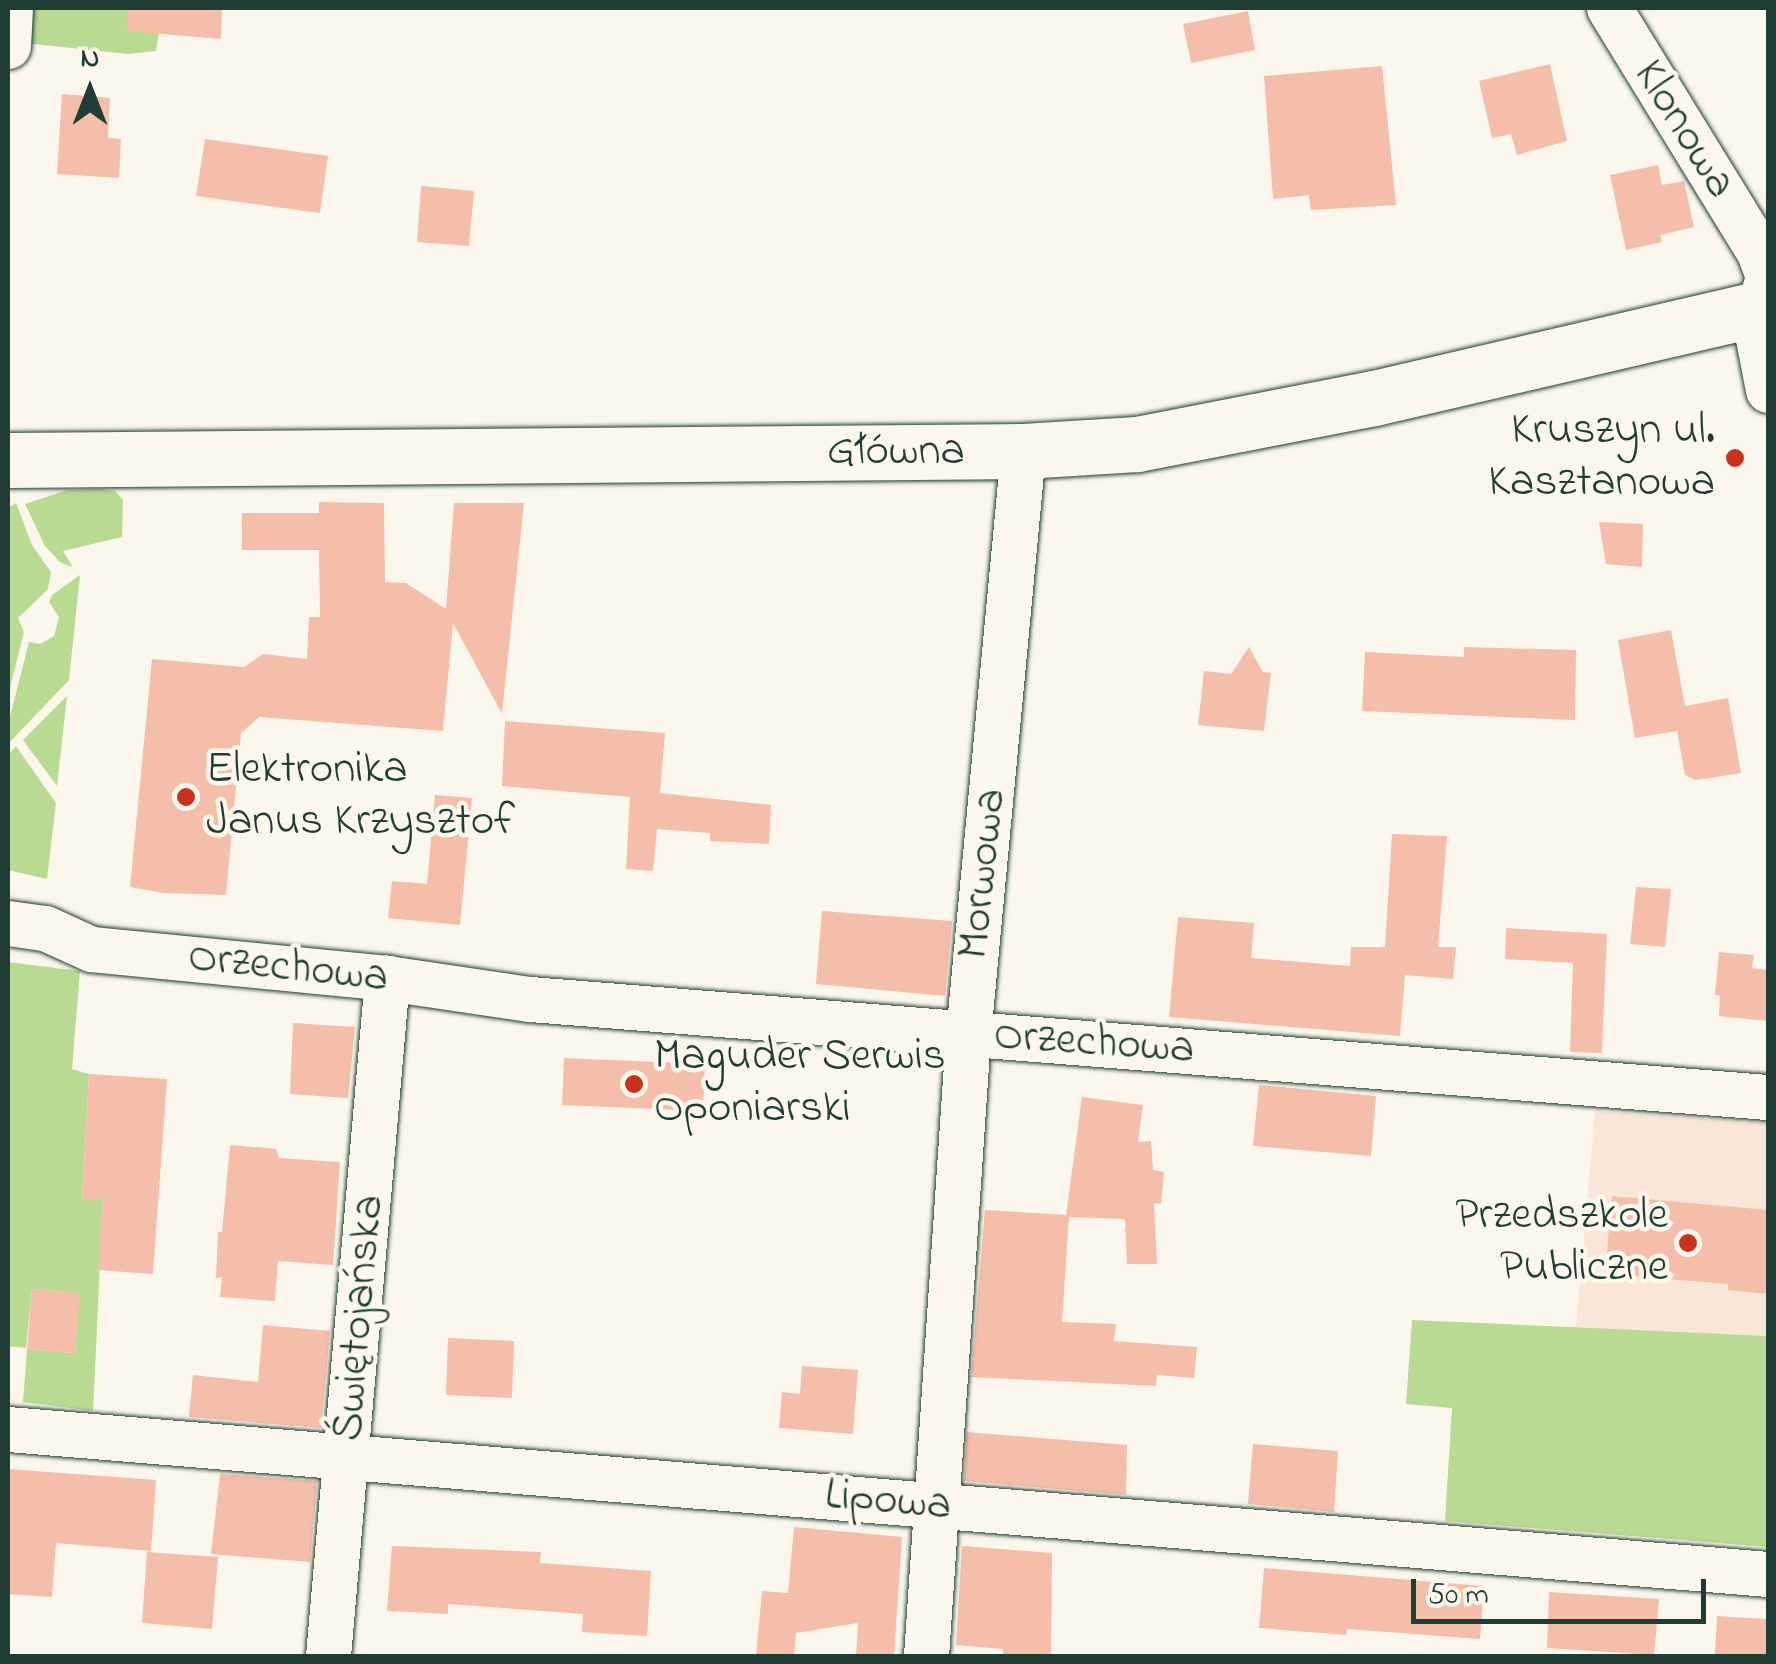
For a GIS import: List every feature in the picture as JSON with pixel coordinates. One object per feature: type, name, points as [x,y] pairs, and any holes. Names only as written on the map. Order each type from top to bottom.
[{"type":"main road","name":"Główna","points":[[8,460],[1023,452],[1184,437],[1374,398],[1763,308]]},
{"type":"street","points":[[8,46],[10,8]]},
{"type":"street","name":"Klonowa","points":[[1609,8],[1759,252],[1768,277],[1758,338],[1768,390]]},
{"type":"street","name":"Morwowa","points":[[926,1656],[968,1034],[1023,452]]},
{"type":"street","name":"Orzechowa","points":[[8,923],[45,928],[91,950],[388,978],[530,999],[1768,1096]]},
{"type":"street","name":"Świętojańska","points":[[328,1656],[388,978]]},
{"type":"street","name":"Lipowa","points":[[8,1430],[1768,1574]]},
{"type":"shaded area","points":[[1595,1111],[1768,1123],[1768,1336],[1576,1328]]},
{"type":"green space","points":[[20,8],[163,8],[156,51],[128,54],[24,43]]},
{"type":"green space","points":[[67,490],[115,491],[123,500],[122,537],[63,551],[73,567],[61,563],[45,546],[25,504]]},
{"type":"green space","points":[[16,503],[32,545],[51,572],[48,589],[18,618],[24,632],[8,696],[8,508]]},
{"type":"green space","points":[[80,575],[69,680],[8,744],[8,725],[29,642],[40,644],[54,636],[59,617],[49,602],[52,595]]},
{"type":"green space","points":[[67,696],[57,786],[23,740]]},
{"type":"green space","points":[[16,746],[56,803],[47,879],[8,870],[8,755]]},
{"type":"green space","points":[[8,962],[80,971],[72,1069],[89,1074],[82,1200],[103,1198],[93,1411],[23,1402],[27,1349],[75,1353],[79,1293],[32,1289],[26,1348],[8,1346]]},
{"type":"green space","points":[[1412,1320],[1768,1336],[1768,1547],[1445,1521],[1452,1408],[1406,1404]]},
{"type":"building","points":[[128,8],[222,8],[221,39],[127,31]]},
{"type":"building","points":[[1248,11],[1255,50],[1191,63],[1183,24]]},
{"type":"building","points":[[1550,64],[1567,141],[1517,155],[1511,134],[1492,138],[1479,81]]},
{"type":"building","points":[[1382,66],[1396,205],[1311,210],[1309,195],[1273,199],[1264,76]]},
{"type":"building","points":[[62,94],[110,98],[108,138],[121,139],[119,178],[57,174]]},
{"type":"building","points":[[205,139],[328,156],[320,213],[196,196]]},
{"type":"building","points":[[1658,165],[1662,185],[1684,181],[1694,227],[1660,235],[1662,242],[1626,250],[1610,175]]},
{"type":"building","points":[[421,186],[474,191],[469,246],[417,242]]},
{"type":"building","points":[[319,502],[384,503],[385,582],[406,583],[446,609],[454,503],[524,503],[502,714],[453,623],[443,731],[259,717],[241,733],[226,895],[163,893],[130,887],[152,659],[244,667],[263,654],[307,659],[309,617],[320,617],[319,550],[242,550],[242,513],[319,513]]},
{"type":"building","points":[[1599,522],[1643,524],[1642,567],[1606,564]]},
{"type":"building","points":[[1671,630],[1685,706],[1728,698],[1741,773],[1696,780],[1685,775],[1677,731],[1635,738],[1618,640]]},
{"type":"building","points":[[1249,647],[1263,672],[1271,673],[1264,731],[1198,725],[1204,671],[1231,674]]},
{"type":"building","points":[[1464,647],[1576,650],[1575,720],[1362,711],[1365,652],[1464,657]]},
{"type":"building","points":[[505,721],[665,733],[660,793],[771,805],[769,844],[710,841],[710,833],[657,829],[653,871],[626,869],[630,797],[502,786]]},
{"type":"building","points":[[435,795],[472,798],[460,925],[388,918],[392,881],[427,884]]},
{"type":"building","points":[[1392,834],[1447,836],[1438,947],[1456,947],[1453,979],[1405,975],[1400,1036],[1169,1017],[1178,917],[1254,923],[1251,958],[1350,966],[1351,947],[1385,947]]},
{"type":"building","points":[[1636,887],[1671,889],[1665,947],[1630,944]]},
{"type":"building","points":[[822,911],[952,921],[945,996],[816,984]]},
{"type":"building","points":[[1506,928],[1607,934],[1602,1053],[1570,1052],[1573,963],[1505,959]]},
{"type":"building","points":[[1719,952],[1754,955],[1752,968],[1768,970],[1768,1021],[1719,1016],[1720,996],[1715,995]]},
{"type":"building","points":[[293,1023],[355,1027],[348,1098],[290,1094]]},
{"type":"building","name":"Maguder Serwis Oponiarski","points":[[564,1058],[705,1064],[703,1111],[562,1105]]},
{"type":"building","points":[[89,1074],[167,1079],[153,1274],[98,1270],[103,1198],[82,1201]]},
{"type":"building","points":[[1259,1085],[1376,1096],[1371,1156],[1253,1146]]},
{"type":"building","points":[[1082,1097],[1143,1105],[1138,1142],[1151,1141],[1153,1170],[1164,1172],[1161,1204],[1154,1203],[1157,1264],[1127,1264],[1125,1219],[1069,1217],[1062,1322],[1116,1324],[1114,1341],[1197,1347],[1194,1378],[1157,1375],[1156,1386],[971,1377],[985,1210],[1066,1215]]},
{"type":"building","points":[[230,1145],[276,1149],[279,1158],[340,1162],[333,1265],[278,1261],[275,1301],[220,1297],[222,1277],[216,1278],[218,1232],[222,1232]]},
{"type":"building","name":"Przedszkole Publiczne","points":[[1612,1196],[1768,1210],[1768,1294],[1728,1290],[1728,1284],[1605,1274]]},
{"type":"building","points":[[32,1289],[80,1293],[75,1353],[27,1349]]},
{"type":"building","points":[[263,1325],[330,1331],[321,1428],[189,1417],[193,1375],[258,1382]]},
{"type":"building","points":[[448,1338],[514,1341],[512,1398],[446,1395]]},
{"type":"building","points":[[802,1366],[858,1370],[853,1434],[779,1428],[782,1392],[800,1394]]},
{"type":"building","points":[[967,1432],[1127,1445],[1126,1495],[964,1481]]},
{"type":"building","points":[[1253,1444],[1338,1451],[1334,1512],[1248,1504]]},
{"type":"building","points":[[8,1469],[156,1480],[151,1551],[56,1543],[52,1597],[8,1594]]},
{"type":"building","points":[[220,1474],[317,1481],[310,1562],[211,1554]]},
{"type":"building","points":[[794,1527],[902,1537],[894,1656],[856,1656],[858,1623],[796,1633],[794,1656],[756,1656],[762,1591],[788,1593]]},
{"type":"building","points":[[392,1546],[541,1552],[540,1563],[651,1571],[647,1636],[582,1632],[583,1614],[448,1604],[448,1614],[387,1611]]},
{"type":"building","points":[[962,1546],[1052,1553],[1051,1656],[1003,1656],[1003,1649],[956,1645]]},
{"type":"building","points":[[147,1552],[218,1557],[212,1629],[142,1623]]},
{"type":"building","points":[[1264,1568],[1484,1586],[1480,1639],[1347,1629],[1346,1635],[1259,1628]]},
{"type":"building","points":[[1549,1592],[1659,1599],[1654,1655],[1547,1648]]},
{"type":"building","points":[[1717,1616],[1768,1619],[1768,1656],[1715,1656]]},
{"type":"place","name":"Kruszyn ul. Kasztanowa","points":[[1735,458]]},
{"type":"place","name":"Elektronika Janus Krzysztof","points":[[186,797]]},
{"type":"place","name":"Maguder Serwis Oponiarski","points":[[634,1084]]},
{"type":"place","name":"Przedszkole Publiczne","points":[[1688,1243]]}]
